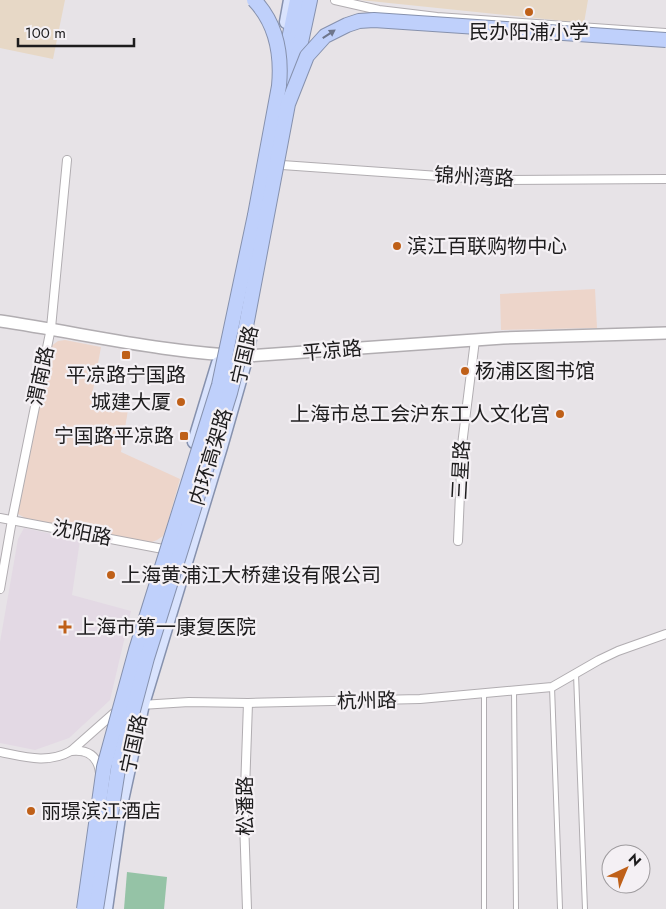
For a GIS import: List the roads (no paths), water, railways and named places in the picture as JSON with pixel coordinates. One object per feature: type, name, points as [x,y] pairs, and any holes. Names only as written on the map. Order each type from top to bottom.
[{"type":"highway","points":[[254,0],[266,15],[275,36],[280,60],[279,86]]},
{"type":"highway","name":"内环高架路","points":[[83,909],[104,767],[136,650],[219,384],[255,215],[296,0]]},
{"type":"highway","name":"内环高架路","points":[[96,909],[119,763],[147,658],[230,393],[243,342],[288,104],[310,0]]},
{"type":"highway","points":[[288,104],[307,56],[316,45],[335,30],[360,21],[393,21],[666,40]]},
{"type":"main road","name":"宁国路","points":[[83,909],[100,775],[114,713],[220,355],[260,170],[290,0]]},
{"type":"main road","name":"宁国路","points":[[106,909],[120,810],[143,704],[190,552],[247,356],[282,164],[316,0]]},
{"type":"main road","name":"平凉路","points":[[0,321],[51,328],[129,343],[220,355],[247,356],[475,340],[666,333]]},
{"type":"street","points":[[335,0],[380,10],[437,17],[666,33]]},
{"type":"street","name":"渭南路","points":[[0,589],[51,328],[67,160]]},
{"type":"street","name":"锦州湾路","points":[[282,164],[496,180],[666,179]]},
{"type":"street","name":"三星路","points":[[458,541],[462,446],[475,340]]},
{"type":"street","name":"沈阳路","points":[[0,518],[163,549]]},
{"type":"street","name":"杭州路","points":[[0,752],[45,760],[64,755],[114,713],[143,704],[189,702],[248,704],[420,700],[552,687],[618,651],[666,634]]},
{"type":"street","name":"松潘路","points":[[247,909],[244,820],[248,704]]},
{"type":"street","points":[[71,751],[89,752],[96,759],[100,775]]},
{"type":"lane","points":[[576,674],[586,909]]},
{"type":"lane","points":[[552,687],[560,908]]},
{"type":"lane","points":[[514,691],[516,909]]},
{"type":"lane","points":[[484,694],[484,909]]},
{"type":"place","name":"民办阳浦小学","points":[[529,12]]},
{"type":"place","name":"滨江百联购物中心","points":[[397,246]]},
{"type":"place","name":"平凉路宁国路","points":[[126,355]]},
{"type":"place","name":"杨浦区图书馆","points":[[465,371]]},
{"type":"place","name":"城建大厦","points":[[181,402]]},
{"type":"place","name":"上海市总工会沪东工人文化宫","points":[[560,414]]},
{"type":"place","name":"宁国路平凉路","points":[[184,436]]},
{"type":"place","name":"上海黄浦江大桥建设有限公司","points":[[111,575]]},
{"type":"place","name":"上海市第一康复医院","points":[[65,627]]},
{"type":"place","name":"丽璟滨江酒店","points":[[31,811]]}]
